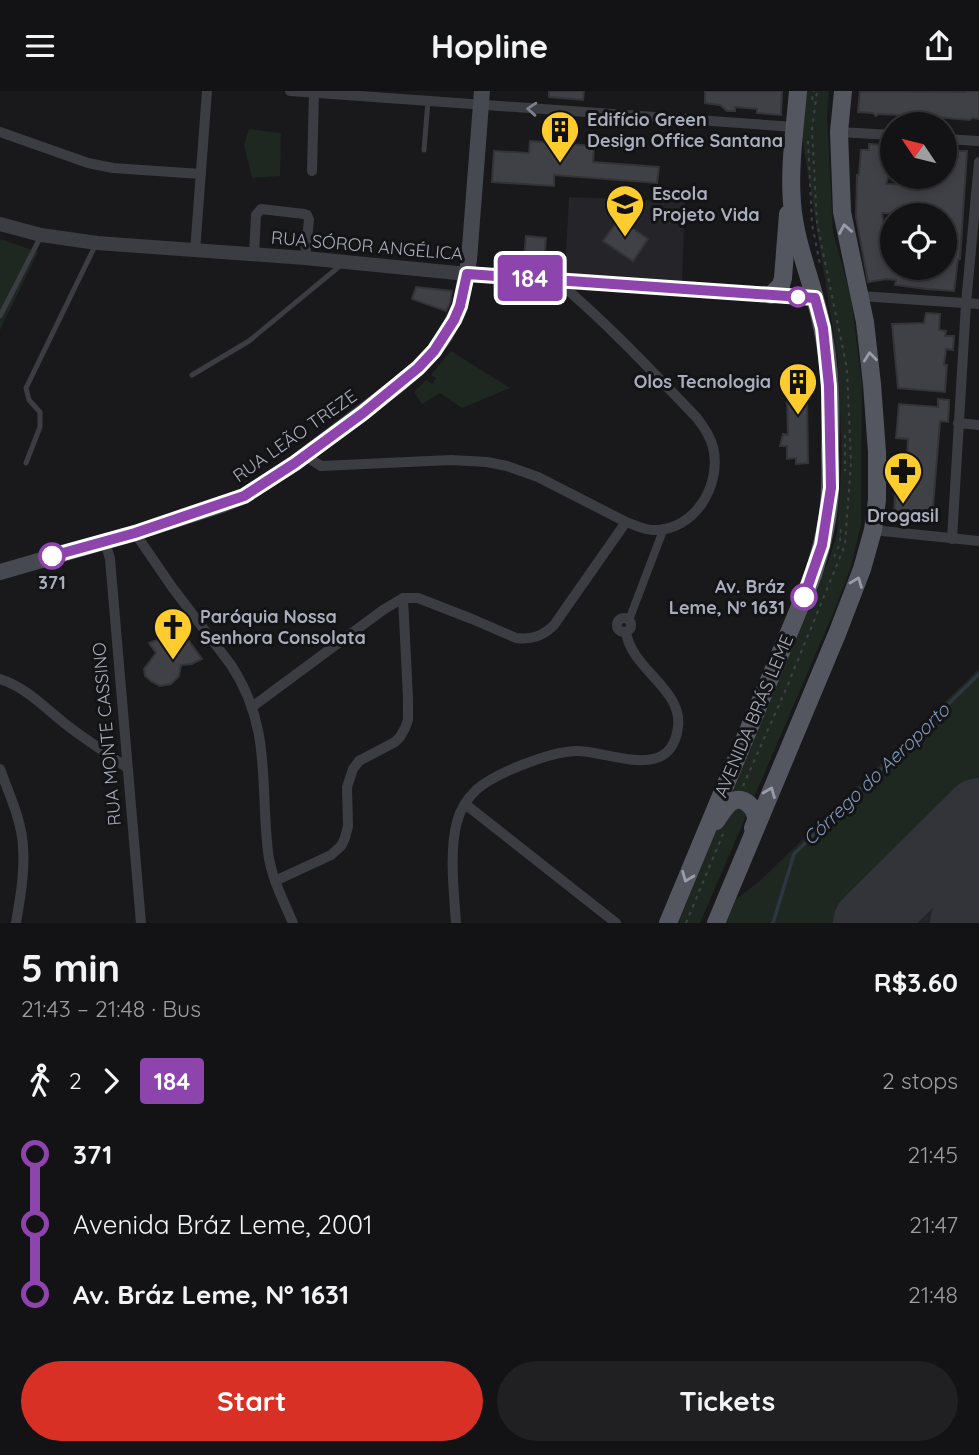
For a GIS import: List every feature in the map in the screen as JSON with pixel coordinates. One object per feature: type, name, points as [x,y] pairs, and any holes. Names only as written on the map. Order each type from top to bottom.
[{"type":"main road","name":"AVENIDA BRÁS LEME","points":[[668,923],[813,575],[822,545],[831,488],[830,411],[823,328],[801,251],[792,204],[798,91]]},
{"type":"main road","points":[[716,923],[837,634],[862,569],[873,530],[877,500],[877,452],[869,352],[842,212],[839,132],[843,91]]},
{"type":"main road","name":"RUA LEÃO TREZE","points":[[0,572],[135,533],[244,496],[306,456],[418,368],[445,335],[460,306],[467,274],[482,98]]},
{"type":"main road","points":[[771,295],[781,285],[783,278],[787,216],[792,204]]},
{"type":"main road","points":[[701,843],[723,810],[735,801],[750,805],[755,812],[756,818],[747,849]]},
{"type":"street","points":[[195,251],[208,91]]},
{"type":"street","points":[[290,91],[388,94],[428,101],[482,98],[795,127]]},
{"type":"street","points":[[312,171],[314,92]]},
{"type":"street","points":[[0,132],[88,163],[113,168],[201,174]]},
{"type":"street","points":[[839,132],[880,134]]},
{"type":"street","points":[[957,140],[979,141]]},
{"type":"street","points":[[951,538],[966,304],[979,162]]},
{"type":"street","points":[[254,255],[256,215],[261,209],[307,215],[309,221],[305,258]]},
{"type":"street","name":"RUA SÓROR ANGÉLICA","points":[[0,224],[41,235],[97,243],[305,258],[467,274],[815,298]]},
{"type":"street","points":[[306,456],[321,466],[451,460],[487,462],[538,477],[626,522],[648,529],[664,528],[690,517],[707,495],[713,480],[713,449],[705,429],[589,307],[556,280]]},
{"type":"street","points":[[860,296],[979,304]]},
{"type":"street","points":[[958,423],[979,425]]},
{"type":"street","points":[[252,707],[403,598],[424,600],[516,638],[536,637],[545,633],[554,625],[626,522]]},
{"type":"street","points":[[456,923],[453,846],[457,821],[474,793],[490,781],[550,756],[577,751],[646,761],[665,754],[676,737],[679,725],[677,710],[672,699],[632,650],[627,626],[664,528]]},
{"type":"street","points":[[873,530],[979,541]]},
{"type":"street","points":[[135,533],[231,665],[252,707],[264,767],[268,852],[275,881],[293,923]]},
{"type":"street","name":"RUA MONTE CASSINO","points":[[105,542],[110,559],[141,923]]},
{"type":"street","points":[[275,881],[331,855],[341,846],[348,826],[347,787],[352,769],[359,761],[395,742],[405,728],[408,720],[408,698],[403,598]]},
{"type":"street","points":[[0,680],[10,682],[22,690],[126,767]]},
{"type":"street","points":[[0,769],[19,821],[23,845],[24,871],[16,923]]},
{"type":"street","points":[[465,804],[616,923]]},
{"type":"lane","points":[[424,150],[428,101]]},
{"type":"lane","points":[[0,316],[41,235]]},
{"type":"lane","points":[[26,463],[40,427],[40,412],[29,400],[26,388],[97,243]]},
{"type":"lane","points":[[192,375],[249,341],[345,263]]},
{"type":"path","points":[[815,91],[808,129],[812,224],[820,264]]},
{"type":"path","points":[[735,801],[786,689],[845,545],[851,462],[847,369],[817,223],[812,129],[815,91]]},
{"type":"path","points":[[832,317],[843,370],[844,409]]},
{"type":"path","points":[[845,436],[845,475]]},
{"type":"path","points":[[830,567],[840,543],[842,516]]},
{"type":"path","points":[[735,801],[754,751]]},
{"type":"path","points":[[684,923],[727,824]]},
{"type":"path","points":[[684,923],[723,826]]},
{"type":"shaded area","points":[[804,91],[829,91],[827,117],[833,232],[851,297],[862,385],[861,525],[851,567],[835,609],[700,923],[678,923],[830,557],[837,532],[842,458],[838,361],[801,130]]},
{"type":"shaded area","points":[[249,129],[281,133],[280,176],[252,178],[244,145]]},
{"type":"shaded area","name":"Escola Projeto Vida","points":[[569,197],[685,202],[682,281],[565,273]]},
{"type":"shaded area","points":[[0,239],[38,252],[0,330]]},
{"type":"shaded area","points":[[451,351],[510,388],[462,408],[440,393],[422,404],[414,392],[426,380],[432,384],[436,378],[431,375]]},
{"type":"shaded area","points":[[979,669],[979,923],[721,923],[728,906],[761,880]]},
{"type":"shaded area","points":[[979,669],[979,813],[868,923],[721,923],[728,906],[761,880]]},
{"type":"building","points":[[549,91],[584,91],[583,100],[549,97]]},
{"type":"building","points":[[705,91],[782,91],[781,115],[757,113],[757,109],[735,107],[735,111],[727,111],[720,105],[705,103]]},
{"type":"building","points":[[860,91],[979,91],[979,119],[957,119],[957,112],[880,112],[876,116],[873,113],[858,112]]},
{"type":"building","name":"Edifício Green Design Office Santana","points":[[530,141],[594,146],[593,162],[659,167],[657,183],[554,175],[554,186],[492,182],[494,151],[529,153]]},
{"type":"building","points":[[869,144],[880,145],[880,189],[957,189],[958,151],[967,151],[960,259],[957,267],[957,203],[880,203],[880,280],[868,282],[856,217],[857,175],[861,150],[869,150]]},
{"type":"building","points":[[619,219],[648,239],[633,261],[603,241]]},
{"type":"building","points":[[526,236],[546,238],[544,258],[524,257]]},
{"type":"building","points":[[896,280],[955,280],[954,291],[895,285]]},
{"type":"building","points":[[416,287],[452,291],[446,311],[412,299]]},
{"type":"building","points":[[926,313],[940,314],[939,330],[946,331],[945,336],[954,336],[953,350],[946,349],[945,392],[898,388],[892,324],[924,323]]},
{"type":"building","name":"Olos Tecnologia","points":[[807,395],[808,463],[796,464],[796,458],[787,459],[787,446],[780,446],[783,434],[788,435],[787,397]]},
{"type":"building","points":[[938,399],[949,400],[949,408],[948,422],[940,421],[932,519],[921,518],[917,522],[913,518],[894,516],[895,493],[904,493],[908,439],[896,438],[899,404],[938,407]]},
{"type":"building","name":"Paróquia Nossa Senhora Consolata","points":[[184,634],[202,659],[181,665],[179,676],[171,684],[160,686],[152,682],[145,676],[144,669],[156,653],[149,643],[170,635]]},
{"type":"waterway","name":"Córrego do Aeroporto","points":[[773,923],[794,854],[979,674]]},
{"type":"taxiway","points":[[962,923],[970,886],[979,864]]},
{"type":"runway","points":[[868,923],[979,813]]},
{"type":"runway","points":[[965,923],[979,909]]},
{"type":"bus line","name":"184","points":[[52,556],[219,506],[244,496],[295,463],[402,382],[434,351],[454,320],[467,274],[815,298],[827,357],[831,488],[822,545],[804,597]]},
{"type":"place","name":"Edifício Green Design Office Santana","points":[[560,164]]},
{"type":"place","name":"Escola Projeto Vida","points":[[625,238]]},
{"type":"place","name":"Olos Tecnologia","points":[[798,416]]},
{"type":"place","name":"Drogasil","points":[[903,505]]},
{"type":"place","name":"371","points":[[52,556]]},
{"type":"place","name":"Av. Bráz Leme, Nº 1631","points":[[804,597]]},
{"type":"place","name":"Paróquia Nossa Senhora Consolata","points":[[173,661]]}]
